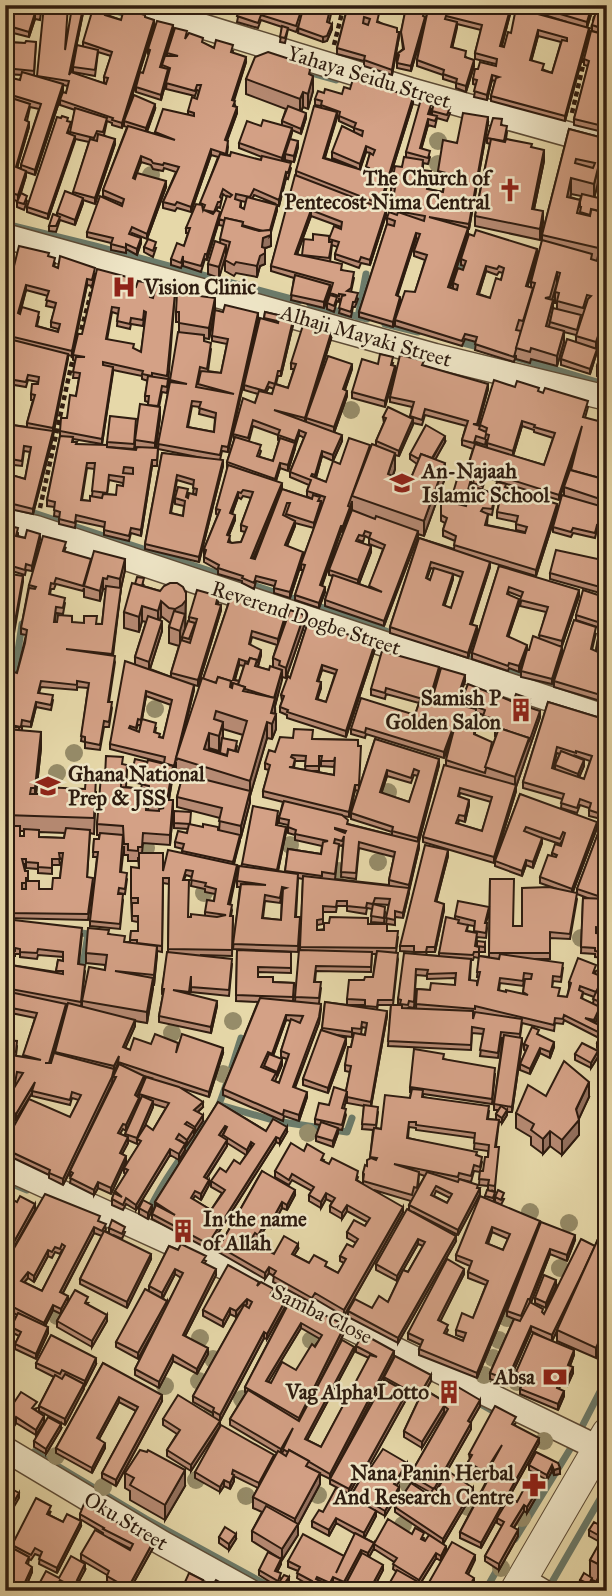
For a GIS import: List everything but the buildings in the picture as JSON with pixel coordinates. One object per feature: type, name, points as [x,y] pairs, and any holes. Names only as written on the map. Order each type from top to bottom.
[{"type":"street","name":"Yahaya Seidu Street","points":[[133,5],[565,135],[607,145]]},
{"type":"street","name":"Alhaji Mayaki Street","points":[[5,236],[435,356],[607,398]]},
{"type":"street","name":"Reverend Dogbe Street","points":[[5,521],[36,528],[607,718]]},
{"type":"street","name":"Samba Close","points":[[5,1167],[602,1441]]},
{"type":"street","points":[[520,1583],[602,1441]]},
{"type":"street","name":"Oku Street","points":[[5,1449],[162,1543],[249,1591]]},
{"type":"lane","points":[[520,1583],[553,1591]]},
{"type":"path","points":[[329,65],[344,5]]},
{"type":"path","points":[[424,33],[428,5]]},
{"type":"path","points":[[565,135],[598,5]]},
{"type":"path","points":[[36,528],[74,356],[100,261]]},
{"type":"waterway","points":[[96,5],[129,15]]},
{"type":"waterway","points":[[304,71],[336,80]]},
{"type":"waterway","points":[[5,224],[299,301]]},
{"type":"waterway","points":[[449,297],[464,252]]},
{"type":"waterway","points":[[358,317],[366,274]]},
{"type":"waterway","points":[[310,304],[367,319]]},
{"type":"waterway","points":[[385,324],[418,332]]},
{"type":"waterway","points":[[456,341],[482,348]]},
{"type":"waterway","points":[[507,355],[607,385]]},
{"type":"waterway","points":[[5,509],[34,513],[301,601]]},
{"type":"waterway","points":[[313,604],[410,640]]},
{"type":"waterway","points":[[14,678],[22,624]]},
{"type":"waterway","points":[[425,644],[607,704]]},
{"type":"waterway","points":[[75,932],[88,934],[83,965]]},
{"type":"waterway","points":[[216,1110],[241,1038]]},
{"type":"waterway","points":[[220,1105],[276,1121],[347,1132],[352,1118]]},
{"type":"waterway","points":[[149,1211],[168,1177],[204,1124]]},
{"type":"waterway","points":[[5,1181],[27,1190]]},
{"type":"waterway","points":[[515,1539],[572,1446],[607,1378]]},
{"type":"waterway","points":[[477,1402],[500,1415]]},
{"type":"waterway","points":[[34,1452],[146,1519],[278,1591]]},
{"type":"waterway","points":[[548,1589],[607,1487]]},
{"type":"waterway","points":[[485,1591],[502,1561]]},
{"type":"place","name":"The Church of Pentecost Nima Central","points":[[510,190]]},
{"type":"place","name":"Vision Clinic","points":[[124,287]]},
{"type":"place","name":"An-Najaah Islamic School","points":[[402,483]]},
{"type":"place","name":"Samish P Golden Salon","points":[[521,710]]},
{"type":"place","name":"Ghana National Prep & JSS","points":[[48,786]]},
{"type":"place","name":"In the name of Allah","points":[[183,1231]]},
{"type":"place","name":"Absa","points":[[555,1377]]},
{"type":"place","name":"Vag Alpha Lotto","points":[[449,1392]]},
{"type":"place","name":"Nana Panin Herbal And Research Centre","points":[[534,1485]]}]
